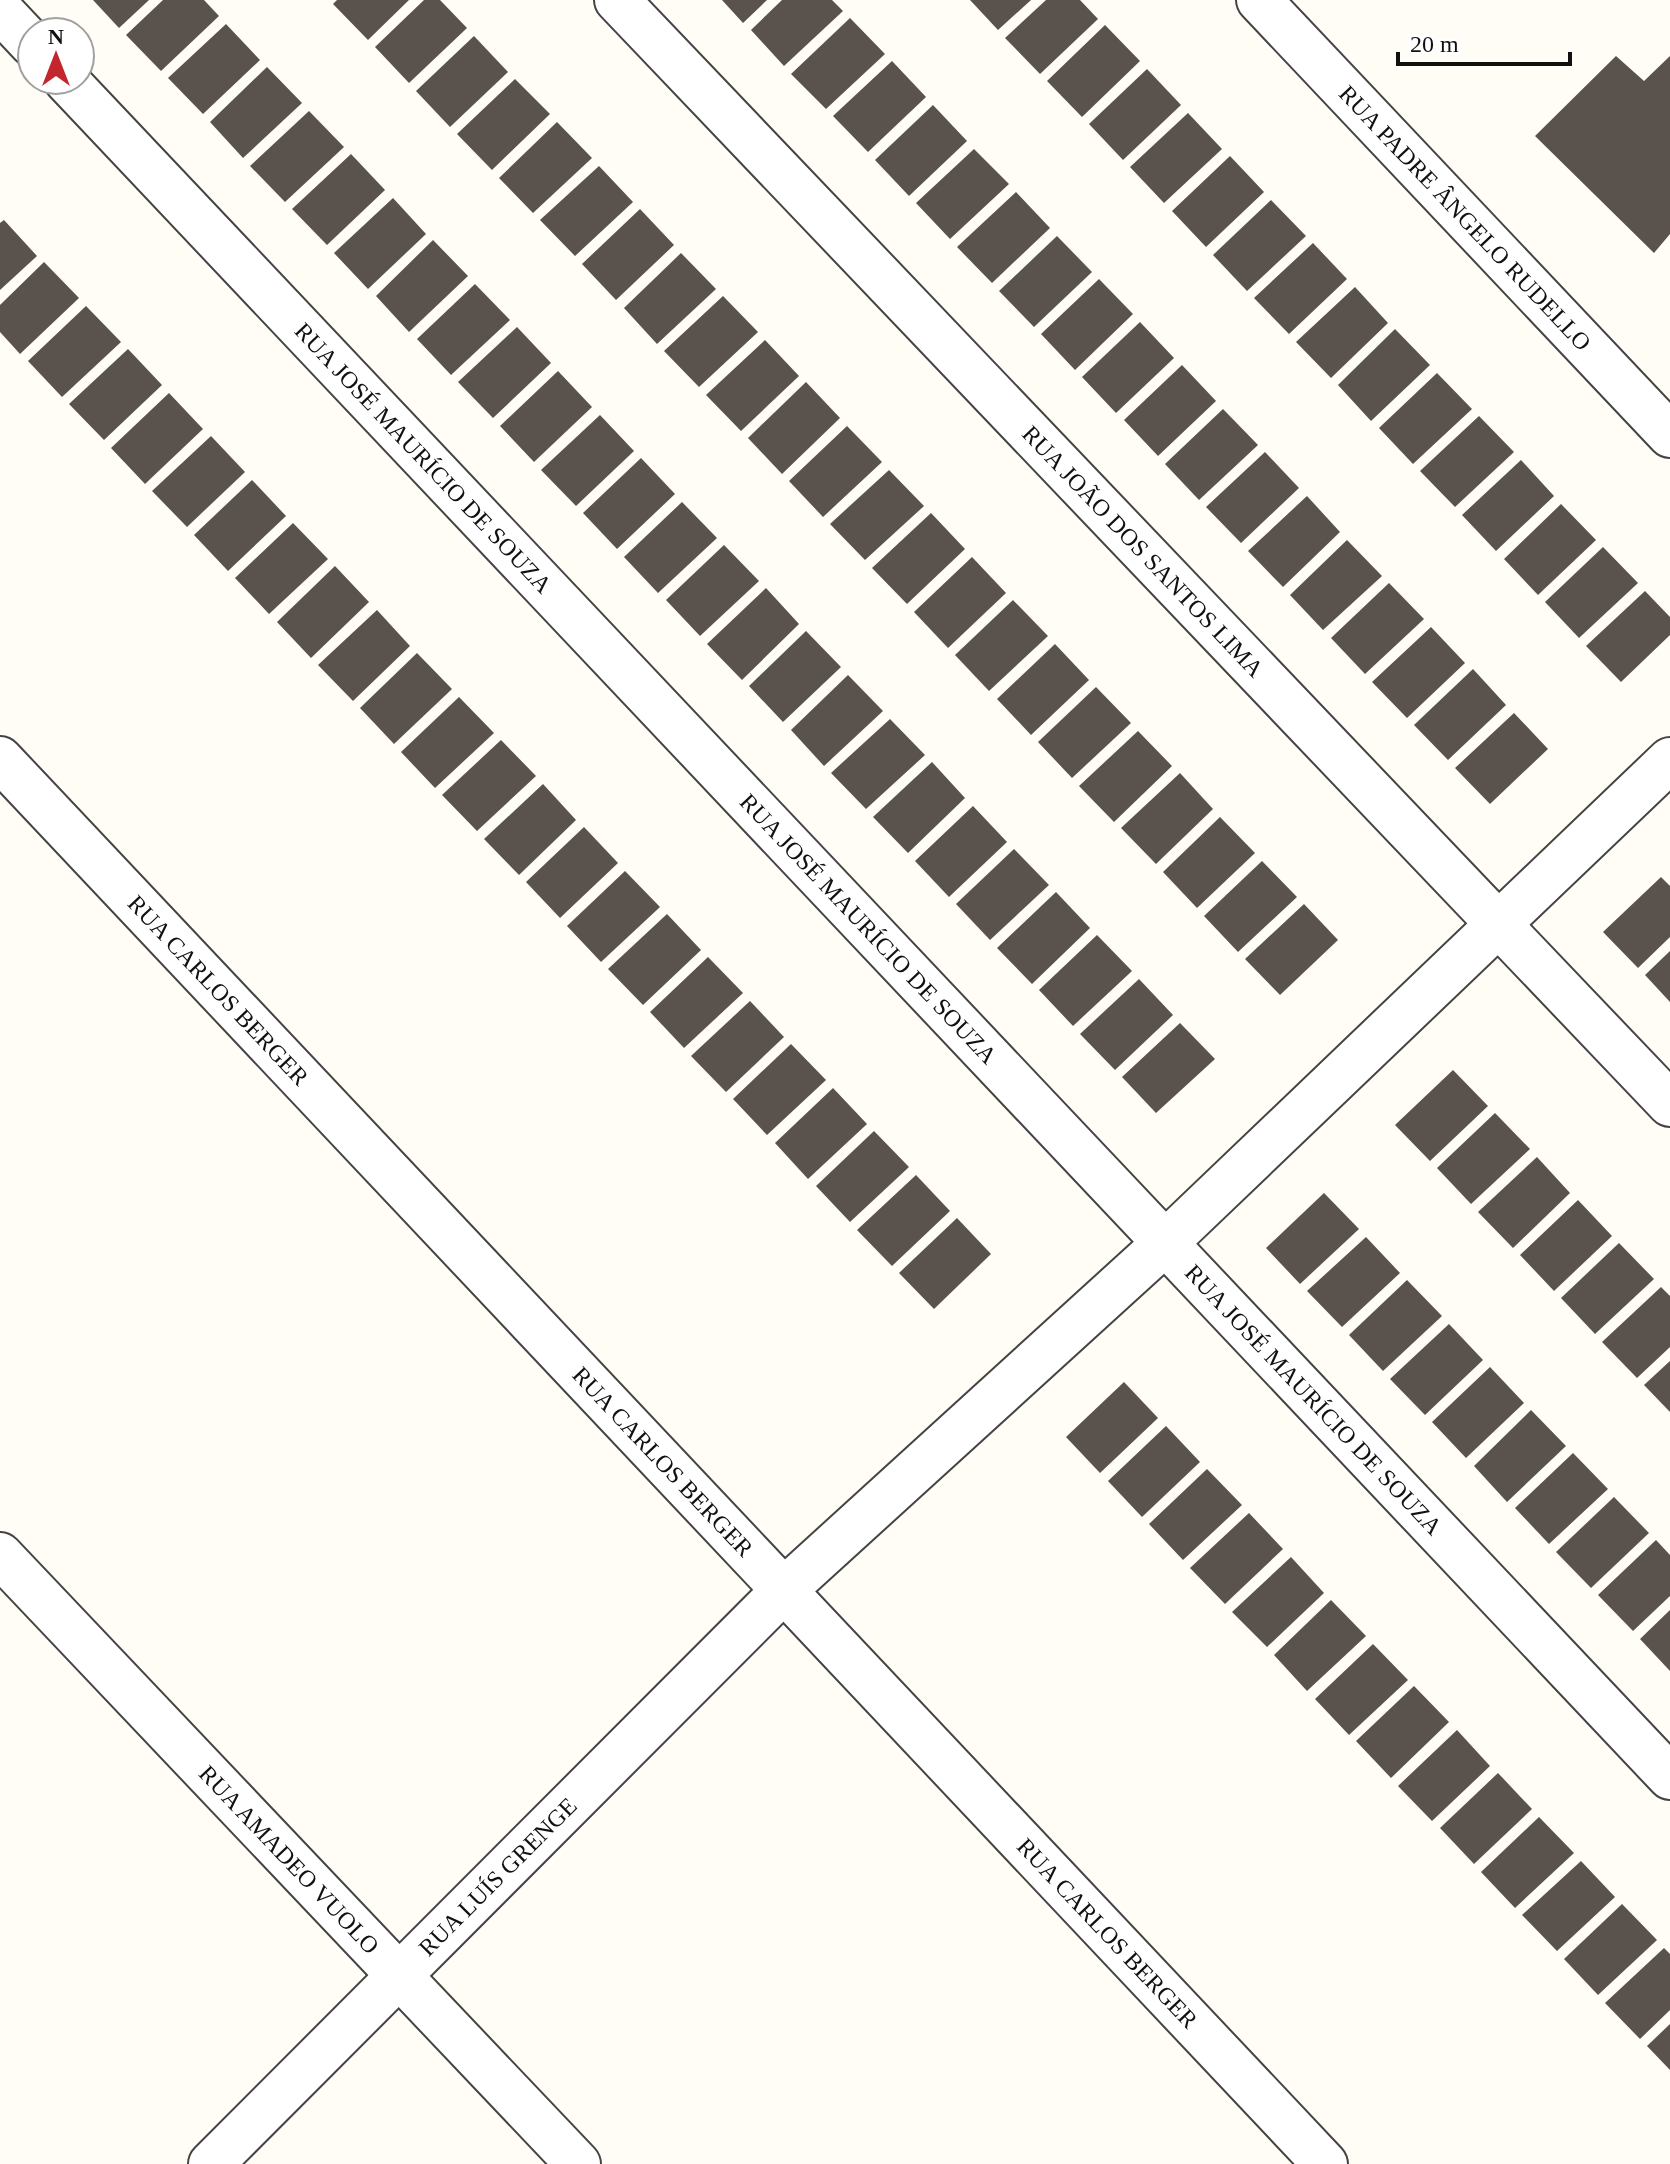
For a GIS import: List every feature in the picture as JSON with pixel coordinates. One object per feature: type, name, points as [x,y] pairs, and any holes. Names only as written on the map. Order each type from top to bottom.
[{"type":"street","name":"RUA JOÃO DOS SANTOS LIMA","points":[[617,0],[1670,1104]]},
{"type":"street","name":"RUA PADRE ÂNGELO RUDELLO","points":[[1259,0],[1670,435]]},
{"type":"street","points":[[0,10],[16,27]]},
{"type":"street","name":"RUA JOSÉ MAURÍCIO DE SOUZA","points":[[81,96],[1670,1777]]},
{"type":"street","name":"RUA CARLOS BERGER","points":[[0,759],[1325,2164]]},
{"type":"street","name":"RUA LUÍS GRENGE","points":[[211,2164],[783,1591],[1164,1244],[1670,760]]},
{"type":"street","name":"RUA AMADEO VUOLO","points":[[0,1555],[578,2164]]},
{"type":"building","points":[[93,0],[149,0],[119,28]]},
{"type":"building","points":[[163,0],[204,0],[219,16],[161,71],[126,35]]},
{"type":"building","points":[[337,0],[409,0],[368,40],[333,4]]},
{"type":"building","points":[[424,0],[440,0],[467,28],[409,83],[375,47]]},
{"type":"building","points":[[722,0],[767,0],[743,23]]},
{"type":"building","points":[[782,0],[832,0],[843,11],[784,66],[751,30]]},
{"type":"building","points":[[970,0],[1031,0],[998,30]]},
{"type":"building","points":[[1046,0],[1080,0],[1098,19],[1040,74],[1005,38]]},
{"type":"building","points":[[850,18],[885,54],[826,109],[791,74]]},
{"type":"building","points":[[226,24],[260,60],[203,114],[168,78]]},
{"type":"building","points":[[1105,25],[1140,61],[1082,117],[1047,81]]},
{"type":"building","points":[[474,36],[508,72],[450,127],[416,91]]},
{"type":"building","points":[[1616,56],[1644,81],[1670,56],[1670,234],[1654,253],[1535,136]]},
{"type":"building","points":[[892,61],[926,97],[868,152],[833,116]]},
{"type":"building","points":[[267,67],[302,103],[243,158],[210,122]]},
{"type":"building","points":[[1147,69],[1181,105],[1123,160],[1089,124]]},
{"type":"building","points":[[515,79],[550,114],[492,170],[457,134]]},
{"type":"building","points":[[933,105],[967,141],[909,196],[875,160]]},
{"type":"building","points":[[309,111],[344,147],[285,202],[250,166]]},
{"type":"building","points":[[1188,113],[1222,149],[1164,203],[1130,167]]},
{"type":"building","points":[[557,122],[592,158],[533,213],[499,178]]},
{"type":"building","points":[[974,149],[1009,184],[950,239],[916,203]]},
{"type":"building","points":[[351,154],[385,190],[327,245],[292,209]]},
{"type":"building","points":[[1230,156],[1264,192],[1206,247],[1172,211]]},
{"type":"building","points":[[599,166],[633,202],[575,256],[540,220]]},
{"type":"building","points":[[1016,192],[1050,228],[992,283],[957,247]]},
{"type":"building","points":[[393,198],[426,234],[368,289],[334,253]]},
{"type":"building","points":[[1271,200],[1306,236],[1247,291],[1213,255]]},
{"type":"building","points":[[640,209],[674,245],[616,300],[582,264]]},
{"type":"building","points":[[4,220],[37,256],[0,290],[0,223]]},
{"type":"building","points":[[1057,236],[1092,272],[1034,327],[999,291]]},
{"type":"building","points":[[433,240],[468,276],[409,332],[376,296]]},
{"type":"building","points":[[1313,243],[1347,279],[1289,334],[1254,298]]},
{"type":"building","points":[[681,253],[716,289],[657,344],[624,308]]},
{"type":"building","points":[[44,262],[79,298],[20,354],[0,332],[0,305]]},
{"type":"building","points":[[1099,279],[1133,314],[1075,370],[1041,334]]},
{"type":"building","points":[[475,284],[510,320],[451,375],[417,339]]},
{"type":"building","points":[[1355,287],[1388,323],[1331,378],[1296,342]]},
{"type":"building","points":[[723,296],[758,332],[699,387],[664,351]]},
{"type":"building","points":[[86,306],[121,342],[62,397],[28,361]]},
{"type":"building","points":[[1140,322],[1174,358],[1116,413],[1082,377]]},
{"type":"building","points":[[517,327],[551,363],[493,418],[458,382]]},
{"type":"building","points":[[1395,329],[1430,365],[1371,421],[1338,385]]},
{"type":"building","points":[[765,340],[799,376],[741,431],[706,395]]},
{"type":"building","points":[[128,349],[162,385],[104,440],[69,404]]},
{"type":"building","points":[[1182,365],[1216,401],[1158,456],[1124,420]]},
{"type":"building","points":[[558,371],[592,407],[534,462],[500,426]]},
{"type":"building","points":[[1437,373],[1472,409],[1413,464],[1379,428]]},
{"type":"building","points":[[806,382],[840,418],[782,474],[748,438]]},
{"type":"building","points":[[169,393],[203,429],[145,484],[111,448]]},
{"type":"building","points":[[1223,409],[1258,445],[1199,500],[1165,464]]},
{"type":"building","points":[[600,415],[634,451],[576,506],[541,470]]},
{"type":"building","points":[[1479,416],[1514,452],[1455,507],[1420,471]]},
{"type":"building","points":[[847,426],[882,462],[823,517],[789,481]]},
{"type":"building","points":[[211,436],[245,472],[187,527],[152,491]]},
{"type":"building","points":[[1265,452],[1299,488],[1241,543],[1206,507]]},
{"type":"building","points":[[641,458],[675,494],[617,549],[583,513]]},
{"type":"building","points":[[1521,460],[1554,496],[1496,551],[1462,515]]},
{"type":"building","points":[[889,470],[924,506],[865,560],[830,524]]},
{"type":"building","points":[[252,480],[286,516],[228,571],[194,535]]},
{"type":"building","points":[[1307,496],[1340,532],[1283,587],[1248,551]]},
{"type":"building","points":[[682,502],[717,538],[658,593],[624,557]]},
{"type":"building","points":[[1561,504],[1596,540],[1538,595],[1504,559]]},
{"type":"building","points":[[931,513],[965,549],[907,604],[872,568]]},
{"type":"building","points":[[293,523],[328,559],[269,614],[235,578]]},
{"type":"building","points":[[1347,540],[1382,576],[1323,630],[1290,595]]},
{"type":"building","points":[[724,545],[759,581],[700,636],[666,600]]},
{"type":"building","points":[[1603,547],[1638,583],[1579,638],[1545,602]]},
{"type":"building","points":[[972,557],[1006,593],[948,648],[914,612]]},
{"type":"building","points":[[335,566],[369,602],[311,658],[277,622]]},
{"type":"building","points":[[1389,583],[1424,619],[1365,674],[1331,638]]},
{"type":"building","points":[[766,588],[799,624],[742,680],[707,644]]},
{"type":"building","points":[[1645,591],[1670,617],[1670,635],[1621,682],[1586,646]]},
{"type":"building","points":[[1013,600],[1048,636],[989,691],[955,655]]},
{"type":"building","points":[[377,610],[410,646],[353,701],[318,665]]},
{"type":"building","points":[[1431,627],[1465,663],[1407,718],[1372,682]]},
{"type":"building","points":[[806,631],[841,667],[783,722],[749,686]]},
{"type":"building","points":[[1055,644],[1089,680],[1031,735],[997,699]]},
{"type":"building","points":[[417,653],[452,689],[394,744],[360,708]]},
{"type":"building","points":[[1473,669],[1506,705],[1448,760],[1414,725]]},
{"type":"building","points":[[848,675],[883,711],[824,766],[791,730]]},
{"type":"building","points":[[1096,687],[1131,723],[1072,778],[1038,742]]},
{"type":"building","points":[[459,697],[494,733],[435,788],[401,752]]},
{"type":"building","points":[[1514,713],[1548,749],[1490,804],[1455,768]]},
{"type":"building","points":[[890,719],[925,755],[866,809],[831,773]]},
{"type":"building","points":[[1138,731],[1172,766],[1114,822],[1079,786]]},
{"type":"building","points":[[501,740],[536,776],[477,831],[442,795]]},
{"type":"building","points":[[932,762],[965,798],[908,853],[873,817]]},
{"type":"building","points":[[1180,773],[1213,809],[1156,864],[1121,828]]},
{"type":"building","points":[[543,784],[576,820],[519,875],[484,839]]},
{"type":"building","points":[[973,806],[1007,842],[949,897],[915,861]]},
{"type":"building","points":[[1220,817],[1255,853],[1197,908],[1163,872]]},
{"type":"building","points":[[584,827],[618,863],[560,918],[526,882]]},
{"type":"building","points":[[1014,849],[1049,885],[990,940],[956,904]]},
{"type":"building","points":[[1262,861],[1297,897],[1238,952],[1204,916]]},
{"type":"building","points":[[625,871],[660,907],[601,962],[567,926]]},
{"type":"building","points":[[1661,877],[1670,886],[1670,937],[1638,968],[1603,932]]},
{"type":"building","points":[[1056,892],[1090,928],[1032,984],[997,948]]},
{"type":"building","points":[[1304,904],[1338,940],[1280,995],[1245,959]]},
{"type":"building","points":[[667,914],[701,950],[643,1005],[608,969]]},
{"type":"building","points":[[1097,935],[1132,971],[1073,1026],[1039,990]]},
{"type":"building","points":[[1670,951],[1670,1002],[1645,975]]},
{"type":"building","points":[[708,957],[743,993],[684,1048],[650,1012]]},
{"type":"building","points":[[1139,979],[1173,1015],[1115,1070],[1080,1034]]},
{"type":"building","points":[[750,1001],[784,1037],[726,1092],[691,1056]]},
{"type":"building","points":[[1180,1023],[1215,1059],[1156,1113],[1122,1077]]},
{"type":"building","points":[[791,1044],[826,1080],[767,1135],[733,1099]]},
{"type":"building","points":[[1453,1070],[1488,1106],[1430,1161],[1395,1125]]},
{"type":"building","points":[[833,1088],[867,1124],[808,1179],[775,1143]]},
{"type":"building","points":[[1495,1113],[1530,1149],[1471,1204],[1437,1168]]},
{"type":"building","points":[[874,1131],[909,1167],[850,1222],[816,1186]]},
{"type":"building","points":[[1537,1157],[1570,1193],[1513,1248],[1478,1212]]},
{"type":"building","points":[[916,1175],[950,1211],[892,1266],[857,1230]]},
{"type":"building","points":[[1324,1193],[1359,1229],[1300,1284],[1266,1248]]},
{"type":"building","points":[[1578,1200],[1612,1236],[1554,1291],[1520,1255]]},
{"type":"building","points":[[957,1218],[991,1254],[934,1309],[899,1273]]},
{"type":"building","points":[[1366,1237],[1400,1273],[1342,1327],[1307,1291]]},
{"type":"building","points":[[1619,1243],[1654,1279],[1595,1334],[1561,1298]]},
{"type":"building","points":[[1407,1280],[1442,1316],[1383,1371],[1349,1335]]},
{"type":"building","points":[[1661,1287],[1670,1296],[1670,1347],[1637,1378],[1602,1342]]},
{"type":"building","points":[[1449,1324],[1483,1360],[1425,1415],[1390,1379]]},
{"type":"building","points":[[1670,1361],[1670,1412],[1644,1385]]},
{"type":"building","points":[[1490,1367],[1524,1403],[1466,1458],[1432,1422]]},
{"type":"building","points":[[1124,1382],[1158,1418],[1100,1473],[1066,1437]]},
{"type":"building","points":[[1531,1410],[1566,1446],[1507,1502],[1474,1466]]},
{"type":"building","points":[[1166,1426],[1200,1462],[1142,1517],[1108,1481]]},
{"type":"building","points":[[1573,1453],[1608,1489],[1549,1544],[1515,1508]]},
{"type":"building","points":[[1207,1469],[1242,1505],[1183,1560],[1149,1524]]},
{"type":"building","points":[[1614,1497],[1649,1533],[1591,1588],[1556,1552]]},
{"type":"building","points":[[1249,1513],[1283,1549],[1225,1604],[1190,1568]]},
{"type":"building","points":[[1656,1540],[1670,1555],[1670,1596],[1633,1631],[1598,1595]]},
{"type":"building","points":[[1291,1557],[1324,1593],[1267,1647],[1232,1612]]},
{"type":"building","points":[[1331,1600],[1366,1636],[1307,1691],[1274,1655]]},
{"type":"building","points":[[1670,1610],[1670,1671],[1640,1639]]},
{"type":"building","points":[[1373,1644],[1408,1680],[1349,1735],[1315,1699]]},
{"type":"building","points":[[1414,1686],[1449,1722],[1391,1778],[1356,1741]]},
{"type":"building","points":[[1457,1730],[1490,1766],[1432,1821],[1398,1786]]},
{"type":"building","points":[[1498,1773],[1532,1809],[1474,1864],[1440,1828]]},
{"type":"building","points":[[1539,1817],[1574,1853],[1515,1908],[1481,1872]]},
{"type":"building","points":[[1581,1861],[1615,1897],[1557,1951],[1522,1915]]},
{"type":"building","points":[[1622,1904],[1657,1940],[1598,1995],[1564,1959]]},
{"type":"building","points":[[1664,1948],[1670,1954],[1670,2010],[1640,2039],[1605,2003]]},
{"type":"building","points":[[1670,2024],[1670,2070],[1647,2046]]}]
